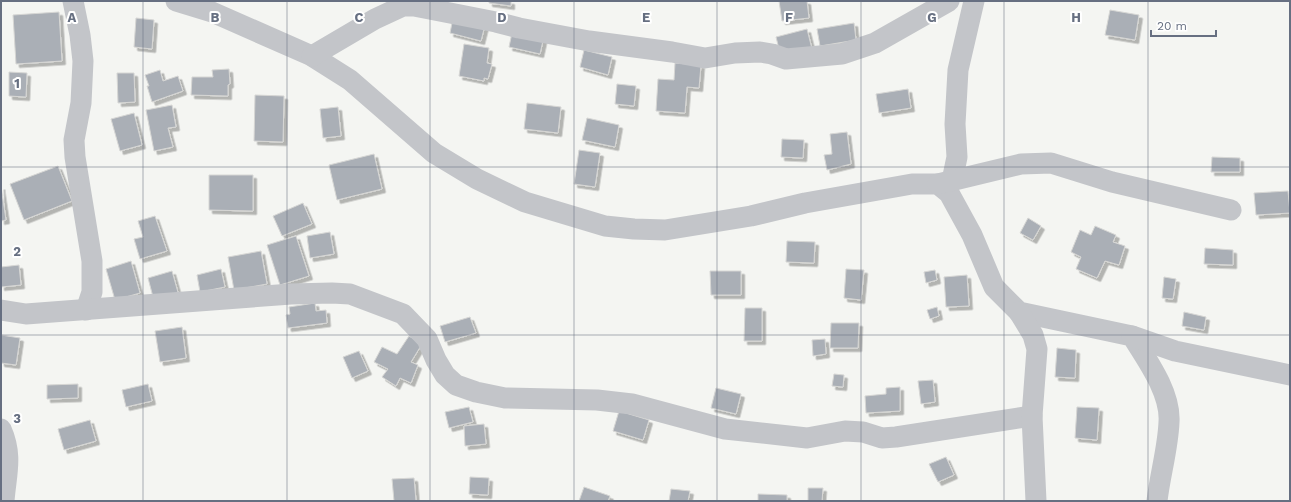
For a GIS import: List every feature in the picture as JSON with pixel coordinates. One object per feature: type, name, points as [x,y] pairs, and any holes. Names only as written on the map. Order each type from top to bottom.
[{"type":"street","points":[[73,1],[80,35],[83,61],[81,103],[74,140],[75,157],[92,261],[93,277],[92,292],[86,310]]},
{"type":"street","points":[[176,1],[212,12],[312,56],[350,80],[434,153],[477,179],[526,202],[605,226],[665,230],[751,216],[805,203],[912,184],[945,182],[1021,164],[1051,163],[1112,182],[1231,210]]},
{"type":"street","points":[[312,56],[375,19],[403,6],[414,6],[589,41],[705,58],[735,53],[760,52],[786,59],[800,58],[842,54],[875,43],[948,1]]},
{"type":"street","points":[[974,1],[958,70],[955,124],[957,157],[945,182],[949,194],[972,235],[994,287],[1019,312],[1032,335],[1036,349],[1032,416],[1036,501]]},
{"type":"street","points":[[1,310],[26,314],[291,294],[350,294],[403,314],[427,339],[445,376],[456,385],[476,392],[505,398],[597,400],[632,404],[725,429],[807,438],[845,431],[863,432],[882,438],[896,437],[1032,416]]},
{"type":"street","points":[[1019,312],[1132,336],[1175,351],[1290,375]]},
{"type":"street","points":[[1132,336],[1155,373],[1167,402],[1169,421],[1158,501]]},
{"type":"street","points":[[1,429],[6,442],[9,458],[4,501]]},
{"type":"building","points":[[489,1],[511,1],[511,6],[489,3]]},
{"type":"building","points":[[779,1],[807,1],[809,18],[782,21]]},
{"type":"building","points":[[1110,10],[1139,15],[1135,40],[1105,35]]},
{"type":"building","points":[[59,12],[62,61],[16,64],[13,15]]},
{"type":"building","points":[[454,13],[486,21],[481,41],[450,33]]},
{"type":"building","points":[[136,18],[154,20],[152,49],[134,47]]},
{"type":"building","points":[[854,23],[856,40],[820,46],[817,29]]},
{"type":"building","points":[[513,28],[544,36],[540,54],[509,47]]},
{"type":"building","points":[[807,29],[812,49],[781,57],[776,37]]},
{"type":"building","points":[[464,44],[489,48],[487,63],[492,64],[488,79],[484,78],[484,81],[459,76]]},
{"type":"building","points":[[584,50],[612,57],[608,75],[580,67]]},
{"type":"building","points":[[675,63],[701,65],[699,88],[687,87],[685,113],[656,111],[658,79],[674,80]]},
{"type":"building","points":[[229,69],[230,84],[228,85],[228,96],[191,95],[192,77],[213,77],[212,70]]},
{"type":"building","points":[[160,70],[163,81],[178,76],[183,91],[152,102],[145,75]]},
{"type":"building","points":[[9,72],[27,73],[26,97],[9,96]]},
{"type":"building","points":[[117,73],[134,73],[135,102],[118,103]]},
{"type":"building","points":[[617,84],[636,86],[634,106],[615,104]]},
{"type":"building","points":[[908,89],[911,108],[879,113],[876,94]]},
{"type":"building","points":[[255,95],[284,96],[283,142],[254,141]]},
{"type":"building","points":[[527,103],[561,107],[558,133],[524,129]]},
{"type":"building","points":[[172,105],[176,127],[168,128],[173,147],[154,151],[146,110]]},
{"type":"building","points":[[338,107],[341,136],[323,138],[320,109]]},
{"type":"building","points":[[134,113],[142,145],[120,151],[111,119]]},
{"type":"building","points":[[587,118],[619,125],[615,147],[582,140]]},
{"type":"building","points":[[847,132],[851,164],[827,170],[824,155],[832,154],[830,134]]},
{"type":"building","points":[[782,139],[804,140],[803,158],[781,157]]},
{"type":"building","points":[[579,150],[600,153],[595,187],[574,184]]},
{"type":"building","points":[[374,154],[382,189],[337,200],[329,165]]},
{"type":"building","points":[[1212,157],[1240,158],[1240,172],[1211,172]]},
{"type":"building","points":[[58,166],[72,201],[24,220],[10,184]]},
{"type":"building","points":[[209,175],[253,175],[253,211],[209,210]]},
{"type":"building","points":[[1,186],[6,220],[1,221]]},
{"type":"building","points":[[1288,191],[1290,213],[1256,215],[1254,193]]},
{"type":"building","points":[[303,203],[312,224],[282,236],[273,216]]},
{"type":"building","points":[[155,216],[167,251],[140,259],[134,239],[143,237],[138,221]]},
{"type":"building","points":[[1028,218],[1041,226],[1033,240],[1020,233]]},
{"type":"building","points":[[1095,226],[1116,235],[1113,242],[1125,246],[1119,265],[1105,261],[1097,278],[1076,269],[1081,257],[1071,252],[1080,230],[1091,235]]},
{"type":"building","points":[[330,232],[334,254],[310,258],[307,236]]},
{"type":"building","points":[[296,236],[309,276],[280,285],[267,245]]},
{"type":"building","points":[[787,241],[815,242],[814,263],[786,262]]},
{"type":"building","points":[[1205,248],[1233,250],[1233,265],[1204,264]]},
{"type":"building","points":[[261,251],[267,284],[234,290],[228,257]]},
{"type":"building","points":[[131,261],[140,293],[115,300],[106,269]]},
{"type":"building","points":[[19,265],[21,285],[1,287],[1,267]]},
{"type":"building","points":[[221,269],[225,287],[200,292],[197,275]]},
{"type":"building","points":[[846,269],[864,270],[861,300],[844,298]]},
{"type":"building","points":[[935,270],[937,280],[926,283],[924,272]]},
{"type":"building","points":[[172,271],[179,296],[153,297],[148,278]]},
{"type":"building","points":[[710,271],[741,271],[741,295],[711,295]]},
{"type":"building","points":[[967,275],[969,306],[946,307],[944,277]]},
{"type":"building","points":[[1164,277],[1176,279],[1173,299],[1162,298]]},
{"type":"building","points":[[315,303],[316,311],[326,310],[327,323],[288,328],[286,315],[290,314],[289,307]]},
{"type":"building","points":[[937,307],[939,316],[930,319],[927,310]]},
{"type":"building","points":[[745,308],[762,308],[762,341],[744,341]]},
{"type":"building","points":[[1184,312],[1206,317],[1204,330],[1182,326]]},
{"type":"building","points":[[470,317],[476,333],[445,342],[440,326]]},
{"type":"building","points":[[831,323],[859,323],[858,348],[830,348]]},
{"type":"building","points":[[182,327],[186,358],[160,362],[155,331]]},
{"type":"building","points":[[1,335],[20,338],[16,365],[1,363]]},
{"type":"building","points":[[409,336],[422,344],[411,362],[418,365],[411,383],[400,378],[396,386],[382,377],[388,369],[374,362],[382,347],[397,354]]},
{"type":"building","points":[[825,339],[826,354],[813,356],[812,340]]},
{"type":"building","points":[[1057,348],[1076,350],[1075,378],[1055,377]]},
{"type":"building","points":[[359,351],[368,371],[352,378],[343,357]]},
{"type":"building","points":[[834,374],[844,375],[843,387],[832,386]]},
{"type":"building","points":[[933,380],[935,402],[921,404],[918,381]]},
{"type":"building","points":[[78,384],[78,398],[47,399],[47,385]]},
{"type":"building","points":[[148,384],[152,401],[126,407],[122,390]]},
{"type":"building","points":[[900,387],[900,411],[866,413],[865,396],[886,394],[886,388]]},
{"type":"building","points":[[716,388],[741,394],[736,414],[711,408]]},
{"type":"building","points":[[469,407],[473,422],[449,428],[445,412]]},
{"type":"building","points":[[1077,407],[1099,408],[1097,440],[1075,438]]},
{"type":"building","points":[[619,411],[649,420],[643,440],[613,431]]},
{"type":"building","points":[[90,420],[96,441],[64,450],[58,429]]},
{"type":"building","points":[[484,424],[486,444],[465,446],[464,426]]},
{"type":"building","points":[[946,457],[954,475],[938,482],[929,464]]},
{"type":"building","points":[[470,477],[489,478],[488,495],[469,494]]},
{"type":"building","points":[[414,478],[416,501],[394,501],[392,479]]},
{"type":"building","points":[[584,487],[610,496],[608,501],[579,501]]},
{"type":"building","points":[[808,488],[823,488],[822,501],[808,501]]},
{"type":"building","points":[[671,489],[690,491],[688,501],[669,501]]},
{"type":"building","points":[[758,494],[787,495],[787,501],[758,501]]}]
